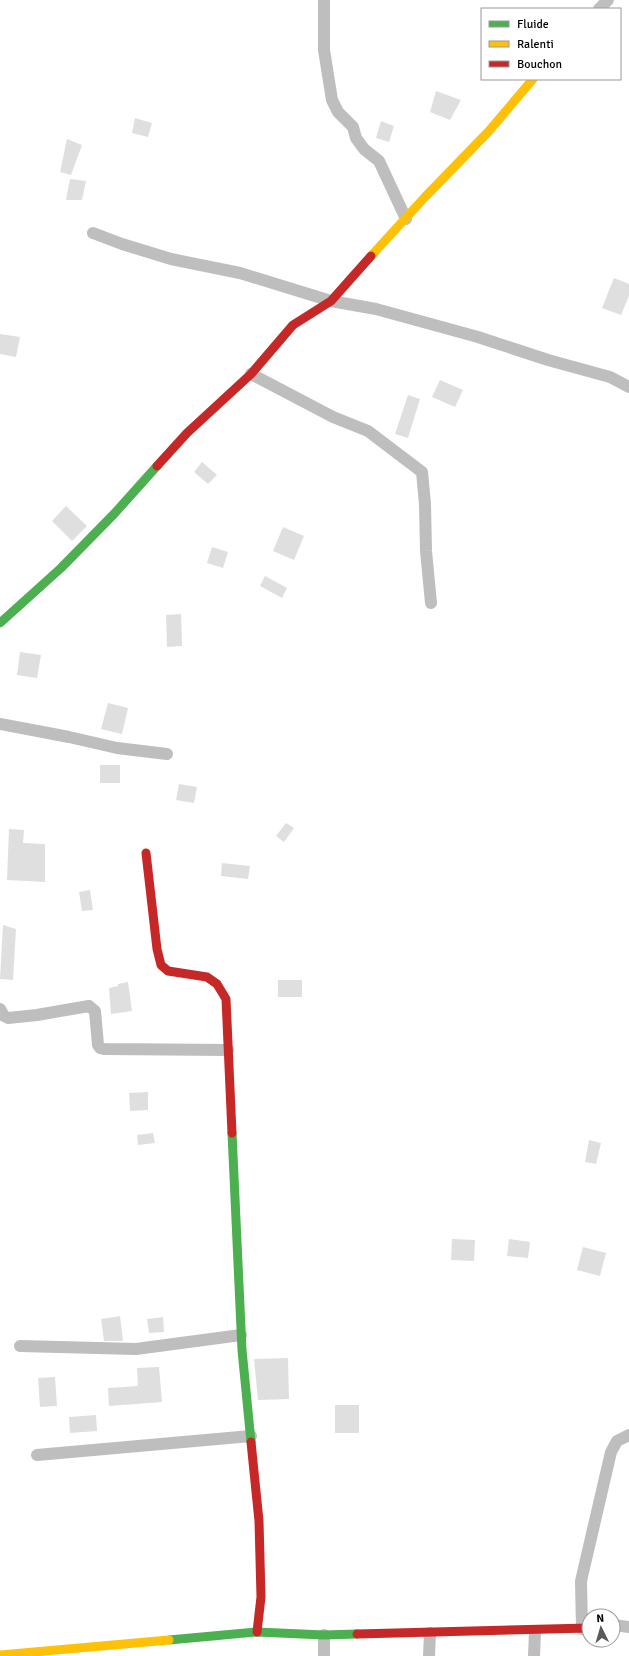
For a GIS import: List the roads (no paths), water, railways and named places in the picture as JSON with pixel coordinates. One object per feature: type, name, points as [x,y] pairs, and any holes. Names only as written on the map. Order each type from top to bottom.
[{"type":"street","points":[[324,0],[324,50],[332,100],[338,112],[353,127],[356,138],[364,148],[379,161],[406,219]]},
{"type":"street","points":[[600,8],[608,0]]},
{"type":"street","points":[[0,623],[61,568],[114,514],[186,433],[251,374],[270,354],[293,325],[331,301],[489,130],[532,80]]},
{"type":"street","points":[[93,233],[122,244],[171,259],[240,273],[331,301],[376,309],[478,337],[548,360],[610,377],[629,387]]},
{"type":"street","points":[[251,374],[333,417],[368,431],[422,472],[426,551],[432,603]]},
{"type":"street","points":[[0,724],[117,748],[167,754]]},
{"type":"street","points":[[146,853],[157,949],[161,965],[168,971],[175,973],[206,977],[217,984],[226,998],[241,1335],[260,1521],[261,1597],[257,1632]]},
{"type":"street","points":[[0,1009],[4,1016],[8,1018],[37,1015],[89,1006],[95,1011],[98,1045],[100,1048],[104,1049],[228,1050]]},
{"type":"street","points":[[20,1346],[136,1349],[241,1335]]},
{"type":"street","points":[[584,1608],[581,1581],[611,1452],[618,1441],[629,1435]]},
{"type":"street","points":[[37,1455],[251,1436]]},
{"type":"street","points":[[0,1655],[257,1632],[324,1635],[581,1629]]},
{"type":"street","points":[[534,1656],[535,1631]]},
{"type":"street","points":[[429,1656],[430,1633]]},
{"type":"street","points":[[324,1635],[324,1656]]}]
